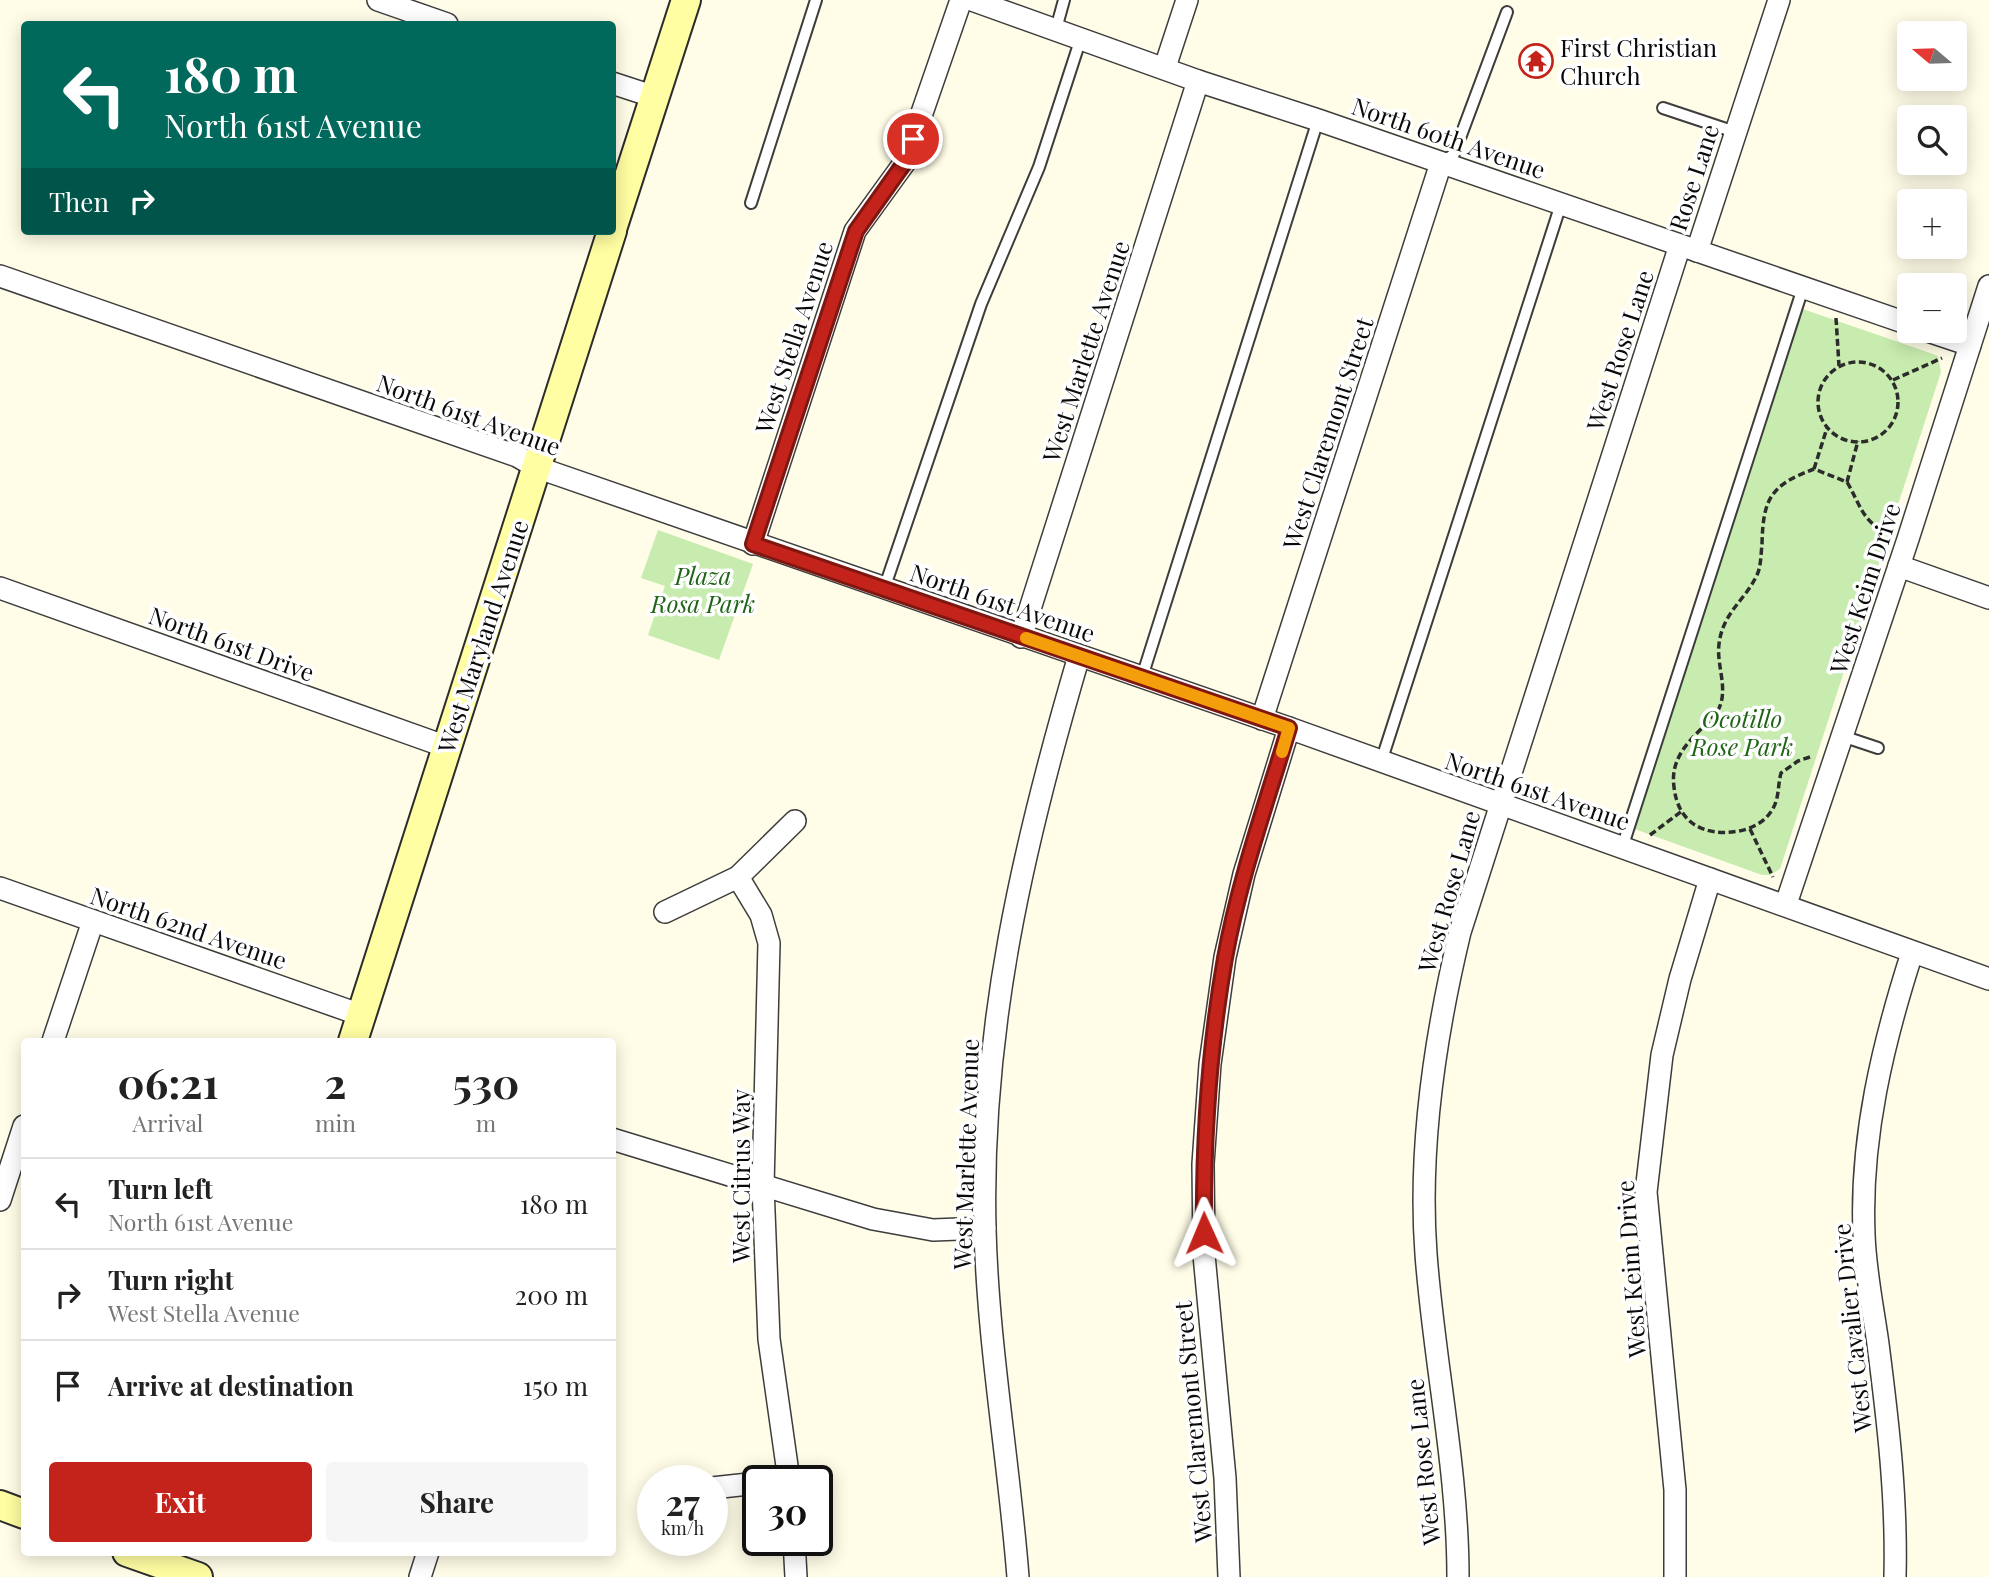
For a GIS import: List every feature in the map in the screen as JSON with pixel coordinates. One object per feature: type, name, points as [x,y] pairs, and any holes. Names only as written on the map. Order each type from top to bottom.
[{"type":"street","points":[[378,0],[438,21]]},
{"type":"street","name":"West Maryland Avenue","points":[[616,217],[686,0]]},
{"type":"street","name":"West Stella Avenue","points":[[753,544],[856,231],[905,162],[961,0]]},
{"type":"street","name":"North 60th Avenue","points":[[972,0],[1166,67],[1198,81],[1897,320]]},
{"type":"street","points":[[1166,67],[1187,0]]},
{"type":"street","name":"Rose Lane","points":[[1689,248],[1735,132],[1779,0]]},
{"type":"street","name":"West Marlette Avenue","points":[[1021,637],[1198,81]]},
{"type":"street","points":[[616,84],[654,97]]},
{"type":"street","name":"West Claremont Street","points":[[1262,719],[1441,163]]},
{"type":"street","name":"West Maryland Avenue","points":[[357,1028],[610,235]]},
{"type":"street","name":"West Rose Lane","points":[[1458,1577],[1455,1501],[1426,1250],[1427,1147],[1435,1059],[1460,932],[1689,248]]},
{"type":"street","name":"North 61st Avenue","points":[[0,276],[517,456],[536,467],[753,544],[1289,728],[1989,979]]},
{"type":"street","name":"West Keim Drive","points":[[1786,904],[1989,286]]},
{"type":"street","points":[[1964,343],[1970,345]]},
{"type":"street","points":[[1899,566],[1989,598]]},
{"type":"street","name":"North 61st Drive","points":[[0,589],[447,747]]},
{"type":"street","name":"West Marlette Avenue","points":[[1018,1577],[1013,1514],[990,1332],[985,1228],[988,1089],[998,996],[1031,833],[1079,656]]},
{"type":"street","name":"West Claremont Street","points":[[1230,1577],[1225,1478],[1204,1255],[1203,1164],[1209,1076],[1225,957],[1244,874],[1289,728]]},
{"type":"street","points":[[665,912],[738,877],[795,821]]},
{"type":"street","name":"West Citrus Way","points":[[738,877],[761,915],[769,943],[763,1186],[769,1339],[783,1465]]},
{"type":"street","name":"West Keim Drive","points":[[1675,1577],[1675,1490],[1646,1192],[1662,1055],[1679,979],[1710,879]]},
{"type":"street","name":"North 62nd Avenue","points":[[0,888],[93,921],[357,1028]]},
{"type":"street","points":[[54,1038],[93,921]]},
{"type":"street","name":"West Cavalier Drive","points":[[1895,1577],[1894,1482],[1864,1235],[1865,1185],[1878,1077],[1897,999],[1912,953]]},
{"type":"street","points":[[0,1200],[21,1135]]},
{"type":"street","points":[[616,1140],[902,1226],[933,1230],[985,1228]]},
{"type":"street","points":[[0,1505],[21,1513]]},
{"type":"street","points":[[141,1556],[187,1569]]},
{"type":"street","points":[[420,1577],[427,1556]]},
{"type":"street","points":[[795,1556],[796,1577]]},
{"type":"lane","points":[[751,202],[816,0]]},
{"type":"lane","points":[[1056,29],[1064,0]]},
{"type":"lane","points":[[1441,163],[1454,154],[1507,12]]},
{"type":"lane","points":[[884,589],[977,316],[1039,167],[1081,38]]},
{"type":"lane","points":[[1663,108],[1735,132]]},
{"type":"lane","points":[[1142,677],[1318,120]]},
{"type":"lane","points":[[1381,762],[1561,204]]},
{"type":"lane","points":[[1622,848],[1803,288]]},
{"type":"lane","points":[[1842,736],[1878,748]]},
{"type":"path","points":[[1834,298],[1839,366]]},
{"type":"path","points":[[1893,380],[1970,345]]},
{"type":"path","points":[[1853,361],[1867,362],[1880,368],[1893,380],[1898,399],[1897,413],[1879,436],[1866,441],[1842,439],[1827,427],[1818,407],[1818,393],[1828,374],[1839,366],[1853,361]]},
{"type":"path","points":[[1814,469],[1827,427]]},
{"type":"path","points":[[1847,482],[1858,441]]},
{"type":"path","points":[[1810,757],[1798,761],[1781,773],[1779,799],[1769,816],[1750,829],[1724,834],[1708,832],[1692,824],[1682,811],[1674,790],[1673,772],[1676,760],[1689,741],[1717,712],[1722,700],[1718,646],[1724,620],[1744,597],[1759,573],[1762,518],[1772,493],[1792,477],[1814,469],[1847,482],[1875,528],[1908,539]]},
{"type":"path","points":[[1622,848],[1652,834],[1682,811]]},
{"type":"path","points":[[1750,829],[1786,904]]},
{"type":"green space","name":"Ocotillo Rose Park","points":[[1797,307],[1938,356],[1941,372],[1780,869],[1770,875],[1762,875],[1629,827]]},
{"type":"green space","name":"Plaza Rosa Park","points":[[658,530],[753,564],[719,660],[648,635],[665,586],[641,578]]},
{"type":"slow traffic","points":[[1026,638],[1289,728],[1282,752]]},
{"type":"place","name":"First Christian Church","points":[[1536,61]]},
{"type":"route","points":[[913,139],[905,162],[856,231],[753,544],[1289,728],[1244,874],[1225,957],[1210,1064],[1203,1164],[1204,1233]]}]
